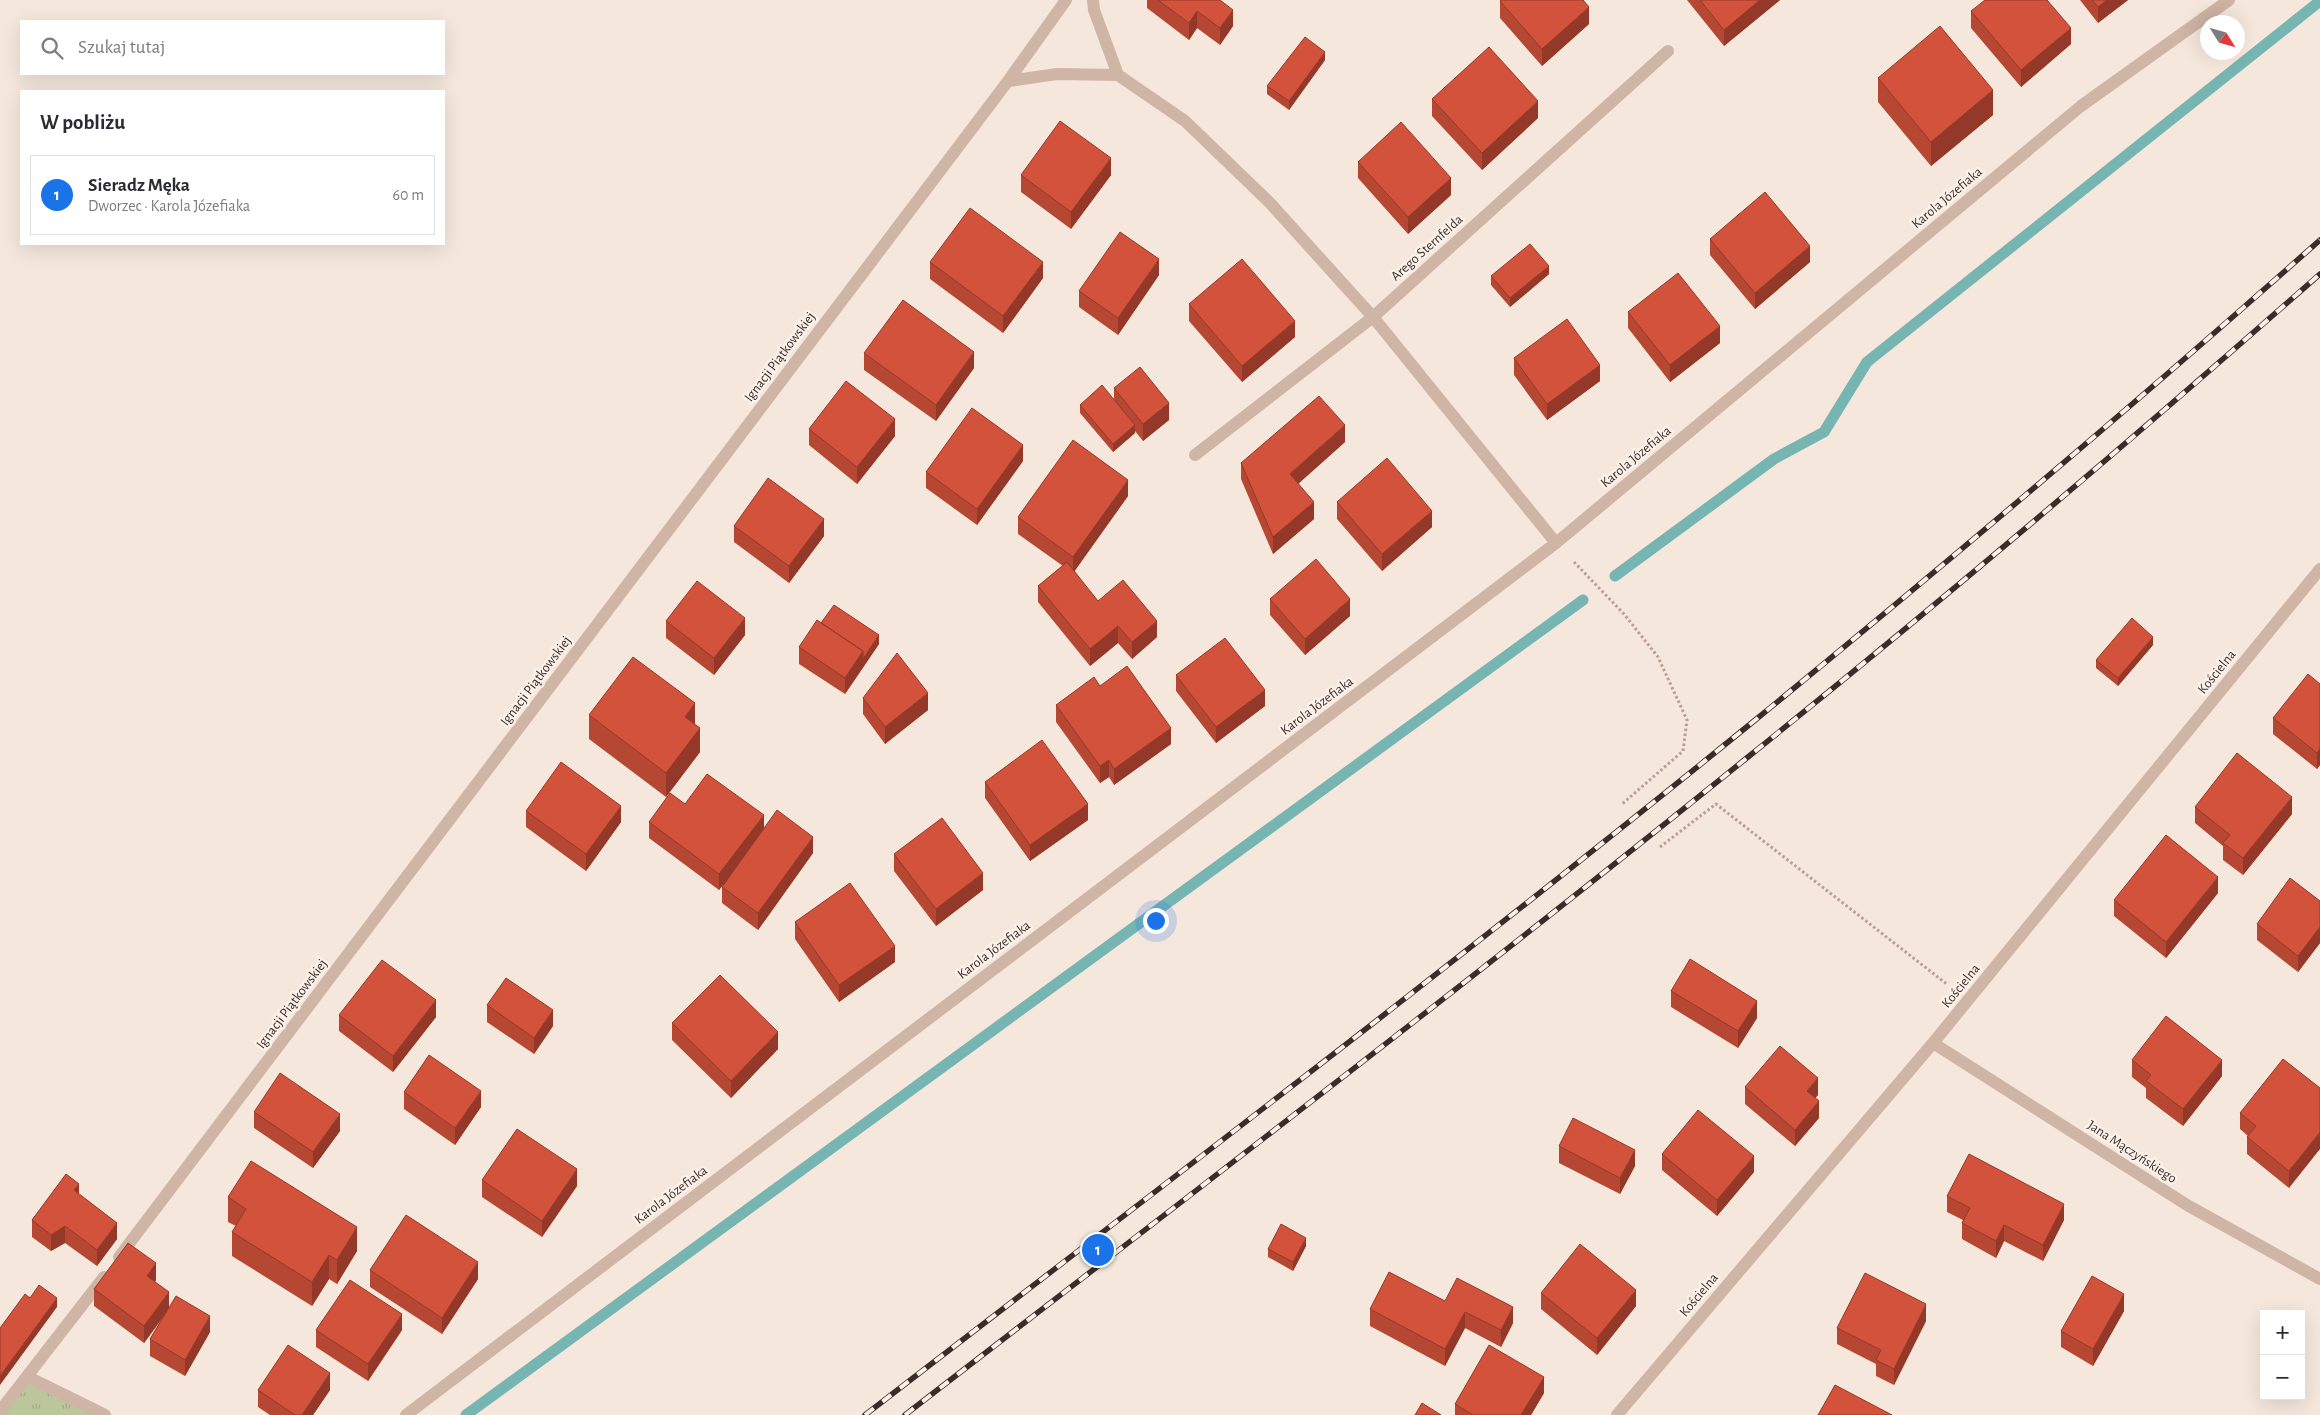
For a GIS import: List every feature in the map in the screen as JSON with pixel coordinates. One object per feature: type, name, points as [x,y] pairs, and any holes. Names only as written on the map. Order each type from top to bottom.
[{"type":"street","name":"Ignacji Piątkowskiej","points":[[0,1411],[28,1378],[1008,81],[1066,0]]},
{"type":"street","points":[[1093,0],[1094,10],[1118,75]]},
{"type":"street","name":"Karola Józefiaka","points":[[406,1415],[1556,543],[2081,106],[2229,0]]},
{"type":"street","name":"Arego Sternfelda","points":[[1195,455],[1374,316],[1668,52]]},
{"type":"street","points":[[1008,81],[1057,74],[1118,75],[1185,121],[1270,203],[1374,316],[1556,543]]},
{"type":"street","name":"Kościelna","points":[[1617,1415],[1968,1001],[2320,569]]},
{"type":"street","name":"Jana Mączyńskiego","points":[[1933,1043],[2187,1205],[2320,1279]]},
{"type":"street","points":[[28,1378],[105,1415]]},
{"type":"path","points":[[1556,543],[1624,614],[1658,657],[1687,720],[1683,751],[1621,805]]},
{"type":"path","points":[[1660,847],[1716,804],[1968,1001]]},
{"type":"green space","points":[[28,1377],[105,1415],[0,1415]]},
{"type":"building","points":[[1158,0],[1220,0],[1233,10],[1220,28],[1197,11],[1189,23]]},
{"type":"building","points":[[1501,0],[1583,0],[1589,7],[1542,49]]},
{"type":"building","points":[[1700,0],[1760,0],[1724,30]]},
{"type":"building","points":[[1985,0],[2047,0],[2071,28],[2021,70],[1971,11]]},
{"type":"building","points":[[2092,0],[2107,0],[2098,7]]},
{"type":"building","points":[[1940,26],[1993,90],[1931,142],[1878,78]]},
{"type":"building","points":[[1305,37],[1325,52],[1289,101],[1267,86]]},
{"type":"building","points":[[1489,47],[1538,101],[1482,153],[1432,99]]},
{"type":"building","points":[[1060,121],[1111,158],[1071,212],[1021,175]]},
{"type":"building","points":[[1401,122],[1451,178],[1408,217],[1358,162]]},
{"type":"building","points":[[1765,192],[1810,246],[1755,293],[1710,239]]},
{"type":"building","points":[[970,208],[1043,262],[1003,316],[930,262]]},
{"type":"building","points":[[1120,232],[1159,259],[1118,318],[1079,291]]},
{"type":"building","points":[[1530,244],[1549,266],[1510,298],[1491,276]]},
{"type":"building","points":[[1242,259],[1295,321],[1242,366],[1189,304]]},
{"type":"building","points":[[1678,273],[1720,326],[1670,365],[1628,312]]},
{"type":"building","points":[[903,300],[974,352],[936,405],[864,353]]},
{"type":"building","points":[[1567,319],[1600,365],[1547,404],[1514,358]]},
{"type":"building","points":[[1140,367],[1169,403],[1143,424],[1114,388]]},
{"type":"building","points":[[846,381],[895,419],[857,467],[809,429]]},
{"type":"building","points":[[1102,385],[1135,425],[1113,444],[1080,405]]},
{"type":"building","points":[[1319,396],[1345,425],[1290,474],[1314,502],[1273,537],[1241,463]]},
{"type":"building","points":[[972,408],[1023,445],[977,509],[926,472]]},
{"type":"building","points":[[1073,440],[1128,480],[1073,557],[1018,517]]},
{"type":"building","points":[[1387,458],[1432,511],[1382,554],[1337,502]]},
{"type":"building","points":[[768,478],[824,519],[789,566],[734,526]]},
{"type":"building","points":[[1316,559],[1350,599],[1305,639],[1270,599]]},
{"type":"building","points":[[1067,562],[1098,601],[1123,580],[1157,621],[1132,642],[1118,626],[1090,649],[1038,586]]},
{"type":"building","points":[[697,581],[745,618],[714,658],[666,621]]},
{"type":"building","points":[[834,605],[879,635],[863,659],[863,651],[821,623]]},
{"type":"building","points":[[2132,618],[2153,637],[2118,678],[2096,660]]},
{"type":"building","points":[[817,620],[863,651],[845,678],[799,647]]},
{"type":"building","points":[[1225,638],[1265,690],[1216,727],[1176,675]]},
{"type":"building","points":[[897,653],[928,693],[885,727],[863,698]]},
{"type":"building","points":[[633,657],[695,703],[685,717],[700,728],[666,773],[589,715]]},
{"type":"building","points":[[1127,666],[1171,728],[1114,769],[1109,760],[1100,766],[1056,705],[1094,677],[1100,686]]},
{"type":"building","points":[[2308,674],[2320,684],[2320,748],[2317,753],[2273,718]]},
{"type":"building","points":[[1042,740],[1088,804],[1030,845],[985,782]]},
{"type":"building","points":[[2237,753],[2292,797],[2243,858],[2223,843],[2230,835],[2195,807]]},
{"type":"building","points":[[561,762],[621,806],[586,854],[526,811]]},
{"type":"building","points":[[707,774],[764,815],[719,874],[649,822],[670,793],[685,804]]},
{"type":"building","points":[[777,810],[813,837],[758,913],[722,887]]},
{"type":"building","points":[[942,818],[983,873],[936,909],[894,854]]},
{"type":"building","points":[[2166,835],[2218,877],[2166,942],[2114,900]]},
{"type":"building","points":[[2290,878],[2320,901],[2320,927],[2298,956],[2257,924]]},
{"type":"building","points":[[850,883],[895,946],[839,985],[795,922]]},
{"type":"building","points":[[1690,959],[1757,1001],[1738,1031],[1671,991]]},
{"type":"building","points":[[382,960],[436,1000],[393,1056],[339,1015]]},
{"type":"building","points":[[720,975],[778,1032],[731,1081],[672,1023]]},
{"type":"building","points":[[506,978],[553,1010],[534,1038],[487,1005]]},
{"type":"building","points":[[2166,1016],[2222,1060],[2183,1109],[2146,1081],[2151,1075],[2132,1060]]},
{"type":"building","points":[[1780,1046],[1818,1078],[1807,1091],[1819,1101],[1795,1130],[1745,1087]]},
{"type":"building","points":[[429,1055],[481,1091],[455,1128],[404,1092]]},
{"type":"building","points":[[2283,1059],[2320,1088],[2320,1132],[2289,1171],[2247,1137],[2256,1126],[2240,1113]]},
{"type":"building","points":[[280,1073],[340,1114],[313,1152],[254,1112]]},
{"type":"building","points":[[1698,1110],[1754,1156],[1717,1200],[1662,1154]]},
{"type":"building","points":[[1573,1118],[1635,1150],[1620,1178],[1559,1146]]},
{"type":"building","points":[[517,1129],[577,1169],[542,1221],[482,1180]]},
{"type":"building","points":[[1969,1154],[2064,1204],[2043,1245],[2004,1225],[1996,1241],[1962,1223],[1970,1208],[1947,1196]]},
{"type":"building","points":[[251,1161],[357,1227],[337,1260],[329,1255],[312,1282],[232,1232],[246,1209],[228,1197]]},
{"type":"building","points":[[66,1174],[79,1184],[74,1190],[117,1223],[97,1250],[65,1226],[51,1235],[32,1220]]},
{"type":"building","points":[[406,1215],[478,1262],[442,1318],[370,1270]]},
{"type":"building","points":[[1281,1224],[1306,1238],[1293,1262],[1268,1249]]},
{"type":"building","points":[[128,1243],[156,1263],[147,1276],[169,1292],[144,1326],[94,1289]]},
{"type":"building","points":[[1580,1244],[1636,1290],[1597,1338],[1541,1293]]},
{"type":"building","points":[[1389,1272],[1445,1301],[1457,1278],[1513,1307],[1501,1330],[1465,1312],[1445,1349],[1370,1309]]},
{"type":"building","points":[[1865,1273],[1926,1304],[1894,1369],[1876,1360],[1881,1350],[1837,1328]]},
{"type":"building","points":[[2092,1276],[2124,1294],[2093,1349],[2061,1331]]},
{"type":"building","points":[[350,1280],[402,1314],[368,1364],[316,1330]]},
{"type":"building","points":[[39,1285],[57,1298],[0,1376],[0,1328],[25,1294],[30,1298]]},
{"type":"building","points":[[176,1296],[210,1316],[185,1360],[150,1339]]},
{"type":"building","points":[[288,1345],[330,1373],[302,1415],[295,1415],[258,1390]]},
{"type":"building","points":[[1489,1345],[1544,1377],[1521,1415],[1473,1415],[1455,1404]]},
{"type":"building","points":[[1835,1385],[1892,1415],[1818,1415]]},
{"type":"building","points":[[1422,1403],[1441,1415],[1415,1415]]},
{"type":"waterway","points":[[1615,576],[1774,459],[1824,432],[1867,362],[2320,1]]},
{"type":"waterway","points":[[466,1415],[744,1210],[1583,600]]},
{"type":"railway","points":[[865,1415],[1423,984],[1754,721],[2040,483],[2320,240]]},
{"type":"railway","points":[[905,1415],[1223,1170],[1644,841],[1893,639],[2037,519],[2320,274]]},
{"type":"place","name":"Sieradz Męka","points":[[1098,1250]]}]
